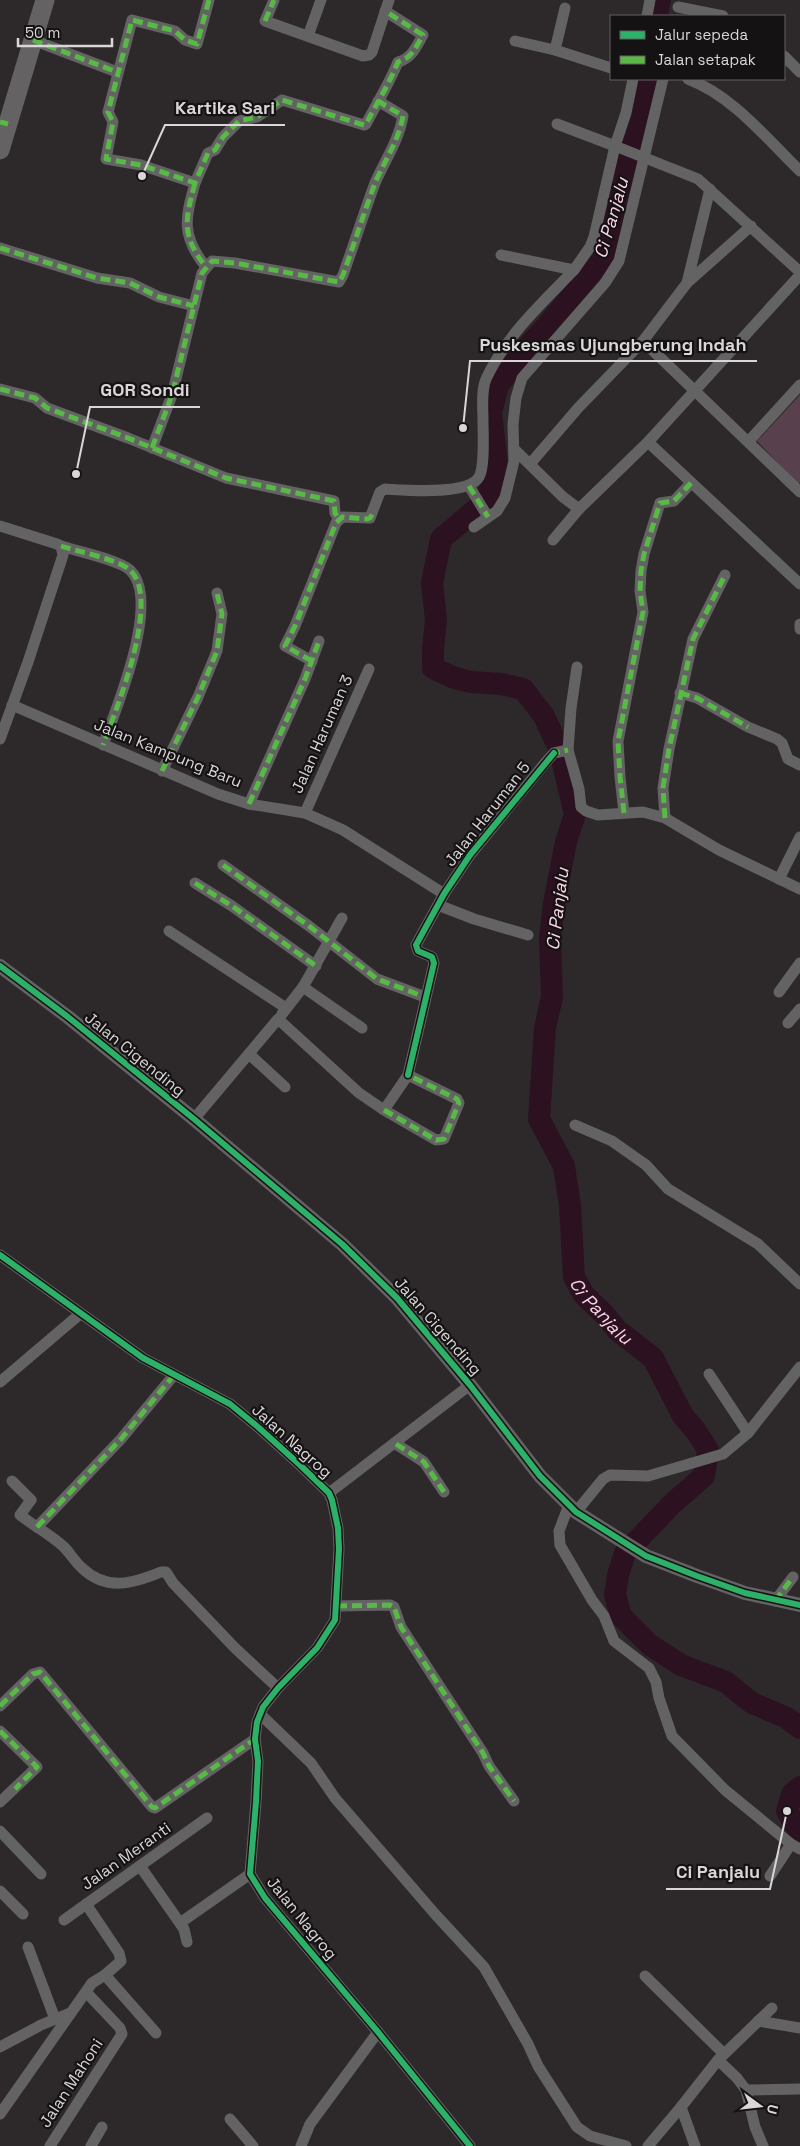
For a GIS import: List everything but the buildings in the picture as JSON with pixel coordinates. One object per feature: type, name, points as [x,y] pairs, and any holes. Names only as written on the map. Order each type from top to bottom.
[{"type":"highway","points":[[0,150],[4,123],[45,0]]},
{"type":"street","points":[[195,183],[140,165],[106,158],[113,122],[108,112],[132,20],[175,31],[185,40],[197,44],[208,0]]},
{"type":"street","points":[[206,267],[190,243],[186,230],[186,219],[195,183],[207,154],[215,150],[232,127],[239,121],[257,117],[282,100],[364,125],[387,88],[398,62],[406,60],[411,56],[423,35],[387,6],[372,52],[369,55],[363,56],[265,21],[274,0]]},
{"type":"street","points":[[308,36],[321,0]]},
{"type":"street","points":[[647,15],[650,0]]},
{"type":"street","points":[[555,50],[565,8]]},
{"type":"street","points":[[678,8],[717,15]]},
{"type":"street","points":[[33,40],[117,72]]},
{"type":"street","points":[[515,41],[555,50],[610,68]]},
{"type":"street","points":[[785,57],[800,72]]},
{"type":"street","points":[[471,490],[480,476],[485,381],[496,362],[528,318],[574,270],[590,247],[618,148],[633,80]]},
{"type":"street","points":[[474,527],[485,513],[497,511],[505,498],[514,461],[513,424],[516,398],[522,378],[604,283],[619,261],[641,156],[663,80]]},
{"type":"street","points":[[691,80],[706,85],[726,99],[800,171]]},
{"type":"street","points":[[152,448],[172,395],[202,273],[212,261],[234,263],[339,282],[376,183],[397,139],[402,123],[403,116],[378,101]]},
{"type":"street","points":[[553,540],[579,509],[648,442],[800,274],[751,226],[698,180],[679,170],[557,124]]},
{"type":"street","points":[[687,283],[710,189]]},
{"type":"street","points":[[530,464],[579,407],[643,341],[687,283],[751,226]]},
{"type":"street","points":[[0,248],[97,278],[130,283],[146,292],[194,306]]},
{"type":"street","points":[[500,255],[574,270]]},
{"type":"street","points":[[643,341],[800,492]]},
{"type":"street","points":[[748,442],[800,385]]},
{"type":"street","points":[[0,389],[35,398],[47,408],[226,478],[334,502],[335,513],[339,519]]},
{"type":"street","points":[[648,442],[800,584]]},
{"type":"street","points":[[514,449],[579,509]]},
{"type":"street","points":[[624,812],[618,741],[643,612],[640,591],[644,554],[660,503],[674,501],[691,483]]},
{"type":"street","points":[[312,660],[284,646],[295,626],[339,519],[342,517],[370,518],[380,492],[385,489],[471,490]]},
{"type":"street","points":[[471,490],[485,513]]},
{"type":"street","points":[[0,526],[62,550],[128,568],[137,580],[142,602],[134,656],[103,745]]},
{"type":"street","points":[[0,739],[62,550]]},
{"type":"street","points":[[665,818],[663,788],[669,749],[693,639],[725,575]]},
{"type":"street","points":[[162,771],[198,697],[217,651],[222,614],[216,593]]},
{"type":"street","points":[[800,624],[800,629]]},
{"type":"street","points":[[249,804],[319,641]]},
{"type":"street","points":[[577,667],[562,751],[579,789],[581,807],[586,811],[598,814],[643,812],[665,818],[718,850],[800,889]]},
{"type":"street","name":"Jalan Haruman 3","points":[[305,813],[369,669]]},
{"type":"street","points":[[680,693],[697,698],[748,727],[777,739],[782,743],[788,759],[800,765]]},
{"type":"street","name":"Jalan Kampung Baru","points":[[12,705],[218,794],[249,804],[305,813],[342,830],[444,894]]},
{"type":"street","name":"Jalan Haruman 5","points":[[425,998],[433,960],[418,951],[416,945],[444,894],[470,855],[562,751]]},
{"type":"street","points":[[779,878],[800,837]]},
{"type":"street","points":[[222,865],[279,904],[377,979],[425,998],[408,1075],[384,1110]]},
{"type":"street","points":[[195,883],[232,906],[316,966]]},
{"type":"street","points":[[438,905],[474,920],[528,935]]},
{"type":"street","points":[[194,1119],[278,1019],[303,986],[342,918]]},
{"type":"street","points":[[169,931],[286,1008]]},
{"type":"street","points":[[779,992],[800,963]]},
{"type":"street","name":"Jalan Cigending","points":[[0,966],[68,1017],[194,1119],[342,1244],[397,1298],[470,1385],[540,1476],[572,1508],[633,1549],[697,1576],[775,1601],[800,1605]]},
{"type":"street","points":[[303,986],[362,1028]]},
{"type":"street","points":[[788,1023],[800,1009]]},
{"type":"street","points":[[278,1019],[359,1093],[436,1140],[444,1139],[459,1102],[457,1099],[408,1075]]},
{"type":"street","points":[[249,1054],[285,1087]]},
{"type":"street","points":[[574,1124],[612,1141],[646,1165],[668,1189],[758,1244],[800,1284]]},
{"type":"street","name":"Jalan Nagrog","points":[[0,1255],[143,1358],[230,1404],[258,1427],[329,1494],[338,1528],[337,1606],[334,1626],[278,1688],[260,1714],[257,1722],[255,1739],[258,1761],[250,1874],[265,1898],[378,2032],[470,2146]]},
{"type":"street","points":[[0,1382],[80,1314]]},
{"type":"street","points":[[770,1876],[796,1846],[725,1790],[672,1736],[659,1698],[656,1682],[649,1668],[614,1641],[604,1616],[560,1545],[559,1530],[572,1508],[603,1479],[610,1475],[648,1476],[723,1454],[748,1433],[800,1367]]},
{"type":"street","points":[[709,1374],[748,1433]]},
{"type":"street","points":[[37,1527],[121,1439],[174,1375]]},
{"type":"street","points":[[329,1494],[470,1385]]},
{"type":"street","points":[[396,1444],[424,1462],[444,1492]]},
{"type":"street","points":[[12,1481],[31,1500],[20,1515],[62,1546],[82,1568],[104,1580],[126,1584],[166,1572],[173,1583],[235,1648],[278,1688]]},
{"type":"street","points":[[775,1601],[793,1577]]},
{"type":"street","points":[[337,1606],[390,1604],[394,1607],[401,1627],[483,1753],[488,1766],[514,1801]]},
{"type":"street","points":[[0,1706],[33,1674],[40,1672],[152,1807],[155,1808],[255,1739]]},
{"type":"street","points":[[260,1714],[311,1763],[335,1798],[448,1929],[484,1967],[528,2044],[538,2066],[577,2127],[590,2136],[626,2146]]},
{"type":"street","points":[[0,1731],[37,1767],[0,1802]]},
{"type":"street","name":"Jalan Meranti","points":[[64,1920],[208,1818]]},
{"type":"street","points":[[0,1831],[41,1874]]},
{"type":"street","points":[[140,1866],[185,1930],[188,1942]]},
{"type":"street","points":[[180,1923],[250,1874]]},
{"type":"street","points":[[0,1891],[23,1914]]},
{"type":"street","points":[[0,2114],[70,2014],[87,1993],[92,1983],[120,1963],[121,1958],[86,1904]]},
{"type":"street","points":[[28,1947],[55,2019]]},
{"type":"street","points":[[105,1975],[156,2033]]},
{"type":"street","points":[[645,1976],[721,2057],[746,2090],[755,2127],[763,2146]]},
{"type":"street","name":"Jalan Mahoni","points":[[50,2146],[122,2034],[120,2028],[87,1993]]},
{"type":"street","points":[[648,2146],[721,2057],[772,2008]]},
{"type":"street","points":[[0,2047],[55,2019],[70,2014]]},
{"type":"street","points":[[758,2021],[800,2028]]},
{"type":"street","points":[[302,2146],[310,2124],[378,2032]]},
{"type":"street","points":[[746,2090],[800,2089]]},
{"type":"street","points":[[681,2107],[696,2146]]},
{"type":"street","points":[[230,2119],[254,2146]]},
{"type":"street","points":[[91,2146],[102,2127]]},
{"type":"shaded area","points":[[800,395],[800,482],[798,484],[757,441]]},
{"type":"waterway","name":"Ci Panjalu","points":[[657,15],[660,0]]},
{"type":"waterway","name":"Ci Panjalu","points":[[646,80],[603,259],[521,354],[498,386],[491,412],[497,466],[486,501],[441,539],[432,583],[436,620],[433,668],[452,677],[471,682],[501,684],[523,689],[544,716],[560,751],[575,814],[566,842],[554,903],[550,938],[552,997],[545,1028],[539,1119],[564,1166],[570,1206],[574,1277],[584,1295],[605,1315],[617,1330],[653,1358],[683,1416],[696,1431],[708,1450],[704,1476],[673,1503],[625,1553],[618,1575],[615,1595],[621,1616],[650,1645],[681,1665],[726,1682],[752,1703],[787,1718],[800,1728]]},
{"type":"waterway","name":"Ci Panjalu","points":[[800,1787],[792,1794],[787,1811],[800,1832]]},
{"type":"marked path","points":[[209,0],[197,44],[185,40],[175,31],[132,20],[108,112],[113,122],[106,159],[141,165],[195,183],[208,153],[215,150],[223,137],[239,121],[257,117],[282,100],[364,125],[366,124],[398,62],[410,55],[423,35],[385,11]]},
{"type":"marked path","points":[[265,21],[274,0]]},
{"type":"marked path","points":[[33,40],[117,72]]},
{"type":"marked path","points":[[152,448],[172,395],[202,273],[212,261],[235,263],[339,282],[375,183],[395,142],[403,116],[378,101]]},
{"type":"marked path","points":[[0,122],[8,124]]},
{"type":"marked path","points":[[195,183],[187,217],[187,227],[192,246],[206,267]]},
{"type":"marked path","points":[[0,248],[97,278],[130,283],[159,297],[194,306]]},
{"type":"marked path","points":[[0,389],[35,398],[47,408],[128,438],[226,478],[334,501],[335,513],[339,519]]},
{"type":"marked path","points":[[624,813],[618,741],[643,612],[640,591],[644,554],[660,503],[674,501],[691,483]]},
{"type":"marked path","points":[[469,486],[488,517]]},
{"type":"marked path","points":[[312,661],[285,646],[295,626],[336,523],[342,517],[367,519],[373,513]]},
{"type":"marked path","points":[[61,546],[108,559],[125,566],[130,570],[139,585],[141,605],[139,629],[126,682],[103,745]]},
{"type":"marked path","points":[[665,818],[663,788],[669,749],[693,639],[725,575]]},
{"type":"marked path","points":[[162,771],[198,697],[217,651],[222,614],[217,593]]},
{"type":"marked path","points":[[249,804],[305,679],[319,641]]},
{"type":"marked path","points":[[680,693],[697,698],[748,727]]},
{"type":"marked path","points":[[551,756],[554,753],[568,750]]},
{"type":"marked path","points":[[223,865],[309,926],[377,979],[425,997]]},
{"type":"marked path","points":[[195,883],[232,906],[316,966]]},
{"type":"marked path","points":[[384,1110],[436,1140],[444,1139],[459,1103],[457,1099],[408,1075]]},
{"type":"marked path","points":[[37,1527],[121,1439],[174,1375]]},
{"type":"marked path","points":[[396,1444],[424,1462],[444,1492]]},
{"type":"marked path","points":[[775,1601],[793,1577]]},
{"type":"marked path","points":[[337,1606],[390,1605],[394,1607],[401,1627],[483,1753],[489,1766],[514,1801]]},
{"type":"marked path","points":[[0,1706],[33,1674],[40,1672],[152,1807],[155,1808],[255,1739]]},
{"type":"marked path","points":[[0,1731],[37,1767],[15,1789]]},
{"type":"cycle path","points":[[408,1075],[434,963],[432,957],[418,951],[416,945],[444,894],[470,855],[554,753]]},
{"type":"cycle path","points":[[0,966],[68,1017],[194,1119],[342,1244],[397,1298],[470,1385],[540,1476],[576,1512],[646,1556],[745,1593],[800,1605]]},
{"type":"cycle path","points":[[0,1255],[143,1358],[230,1404],[258,1427],[329,1493],[338,1528],[339,1549],[335,1620],[317,1648],[278,1688],[263,1707],[257,1722],[255,1739],[258,1761],[250,1874],[265,1898],[378,2032],[470,2146]]},
{"type":"place","name":"Kartika Sari","points":[[142,176]]},
{"type":"place","name":"Puskesmas Ujungberung Indah","points":[[463,428]]},
{"type":"place","name":"GOR Sondi","points":[[76,474]]},
{"type":"place","name":"Ci Panjalu","points":[[787,1811]]}]
